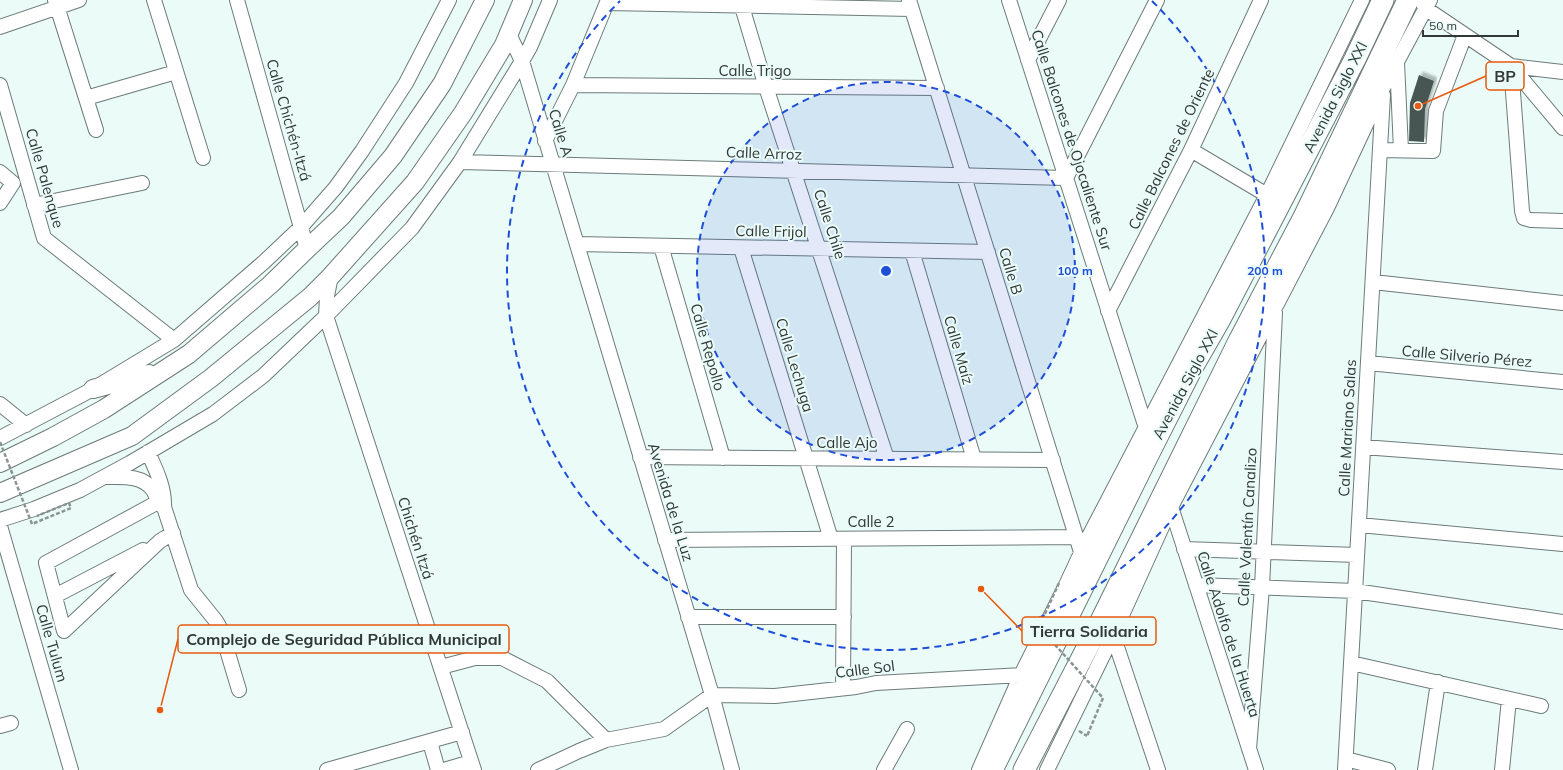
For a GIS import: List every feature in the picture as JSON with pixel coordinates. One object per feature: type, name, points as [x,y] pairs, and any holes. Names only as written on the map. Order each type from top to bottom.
[{"type":"highway","name":"Avenida Siglo XXI","points":[[992,770],[1193,366],[1220,319],[1348,73],[1383,0]]},
{"type":"highway","name":"Avenida Siglo XXI","points":[[1024,770],[1106,630],[1192,436],[1239,341],[1305,215],[1421,2]]},
{"type":"highway","points":[[1305,215],[1327,208]]},
{"type":"highway","points":[[1192,340],[1193,366]]},
{"type":"highway","points":[[1192,436],[1196,460]]},
{"type":"main road","points":[[0,463],[53,437],[104,409],[195,350],[270,285],[341,217],[393,156],[442,84],[485,0]]},
{"type":"main road","points":[[0,493],[132,436],[211,378],[292,312],[331,276],[415,182],[463,113],[504,45],[523,0]]},
{"type":"main road","points":[[94,389],[167,368]]},
{"type":"street","points":[[0,27],[57,4],[79,0]]},
{"type":"street","points":[[154,0],[203,158]]},
{"type":"street","name":"Calle Chichén-Itzá","points":[[237,0],[307,249]]},
{"type":"street","points":[[0,438],[94,389],[174,340],[264,262],[301,227],[340,181],[362,151],[406,84],[449,0]]},
{"type":"street","points":[[0,520],[34,509],[80,490],[212,414],[263,376],[326,316],[412,228],[460,162],[522,61],[530,47],[550,0]]},
{"type":"street","name":"Calle Balcones de Ojocaliente Sur","points":[[1009,0],[1146,428]]},
{"type":"street","points":[[1028,60],[1059,0]]},
{"type":"street","points":[[1066,178],[1157,0]]},
{"type":"street","name":"Calle Balcones de Oriente","points":[[1108,311],[1191,150],[1261,0]]},
{"type":"street","name":"Avenida Siglo XXI","points":[[979,770],[1021,675],[1081,552],[1267,195],[1362,0]]},
{"type":"street","points":[[546,140],[573,85],[608,1],[911,4]]},
{"type":"street","points":[[1421,2],[1465,35],[1511,66],[1563,128]]},
{"type":"street","name":"Avenida Siglo XXI","points":[[1046,770],[1106,630],[1327,208],[1383,88],[1397,62],[1421,2]]},
{"type":"street","name":"Calle Chile","points":[[741,3],[766,87],[795,171],[887,459]]},
{"type":"street","points":[[57,4],[96,130]]},
{"type":"street","name":"Calle B","points":[[911,4],[1081,552]]},
{"type":"street","name":"Calle A","points":[[509,34],[522,61],[577,244]]},
{"type":"street","points":[[1380,150],[1433,151],[1436,111],[1465,35]]},
{"type":"street","points":[[1397,62],[1401,150]]},
{"type":"street","points":[[1511,66],[1563,72]]},
{"type":"street","points":[[1511,66],[1522,211],[1524,218],[1530,220],[1563,222]]},
{"type":"street","points":[[86,98],[176,72]]},
{"type":"street","name":"Calle Palenque","points":[[0,85],[5,122],[44,238],[174,340]]},
{"type":"street","name":"Calle Trigo","points":[[573,85],[937,88]]},
{"type":"street","name":"Calle Mariano Salas","points":[[1345,765],[1383,88]]},
{"type":"street","points":[[1191,150],[1267,195]]},
{"type":"street","name":"Calle Arroz","points":[[460,162],[1066,178]]},
{"type":"street","points":[[0,172],[13,183],[0,203]]},
{"type":"street","points":[[34,205],[142,183]]},
{"type":"street","name":"Calle Frijol","points":[[577,244],[988,252]]},
{"type":"street","name":"Avenida de la Luz","points":[[577,244],[712,695],[732,770]]},
{"type":"street","name":"Calle Repollo","points":[[661,246],[723,458]]},
{"type":"street","name":"Calle Lechuga","points":[[741,248],[806,458],[838,539],[844,616],[843,688]]},
{"type":"street","name":"Calle Maíz","points":[[912,251],[974,460]]},
{"type":"street","points":[[326,316],[327,296],[331,276]]},
{"type":"street","points":[[1373,282],[1563,303]]},
{"type":"street","name":"Calle Valentín Canalizo","points":[[1249,749],[1262,587],[1276,307]]},
{"type":"street","name":"Chichén Itzá","points":[[326,316],[473,766]]},
{"type":"street","name":"Calle Silverio Pérez","points":[[1368,363],[1563,382]]},
{"type":"street","points":[[0,404],[26,425]]},
{"type":"street","points":[[1363,447],[1563,462]]},
{"type":"street","points":[[148,452],[162,485],[164,498],[161,504],[46,563],[64,631],[160,541]]},
{"type":"street","name":"Calle Ajo","points":[[640,457],[1053,460]]},
{"type":"street","points":[[101,478],[127,476],[138,479],[152,489],[161,504],[173,533],[191,590],[216,621],[221,630],[239,690]]},
{"type":"street","name":"Calle Adolfo de la Huerta","points":[[1171,508],[1256,770]]},
{"type":"street","points":[[1359,525],[1563,544]]},
{"type":"street","name":"Calle Tulum","points":[[0,526],[5,562],[71,770]]},
{"type":"street","points":[[55,596],[173,533]]},
{"type":"street","name":"Calle 2","points":[[665,540],[1077,537]]},
{"type":"street","points":[[1184,549],[1357,555]]},
{"type":"street","points":[[1196,585],[1355,591],[1563,622]]},
{"type":"street","points":[[688,617],[844,616]]},
{"type":"street","points":[[1106,630],[1158,770]]},
{"type":"street","points":[[441,667],[475,658],[502,658],[547,681],[606,740]]},
{"type":"street","points":[[1351,663],[1542,706]]},
{"type":"street","name":"Calle Sol","points":[[712,695],[775,696],[876,683],[1021,675]]},
{"type":"street","points":[[1425,770],[1438,682]]},
{"type":"street","points":[[538,770],[579,750],[606,740],[664,729],[712,695]]},
{"type":"street","points":[[1502,770],[1509,699]]},
{"type":"street","points":[[884,770],[907,728]]},
{"type":"street","points":[[327,770],[462,732]]},
{"type":"street","points":[[436,740],[438,770]]},
{"type":"street","points":[[1345,765],[1388,770]]},
{"type":"street","points":[[449,769],[473,766]]},
{"type":"path","points":[[0,442],[32,524],[71,508],[69,503],[37,516]]},
{"type":"path","points":[[1059,583],[1039,627],[1103,698],[1087,736]]},
{"type":"building","points":[[1419,75],[1434,81],[1425,109],[1424,142],[1409,141],[1410,103]]},
{"type":"place","name":"BP","points":[[1418,106]]},
{"type":"place","name":"Tierra Solidaria","points":[[981,589]]},
{"type":"place","name":"Complejo de Seguridad Pública Municipal","points":[[160,710]]}]
